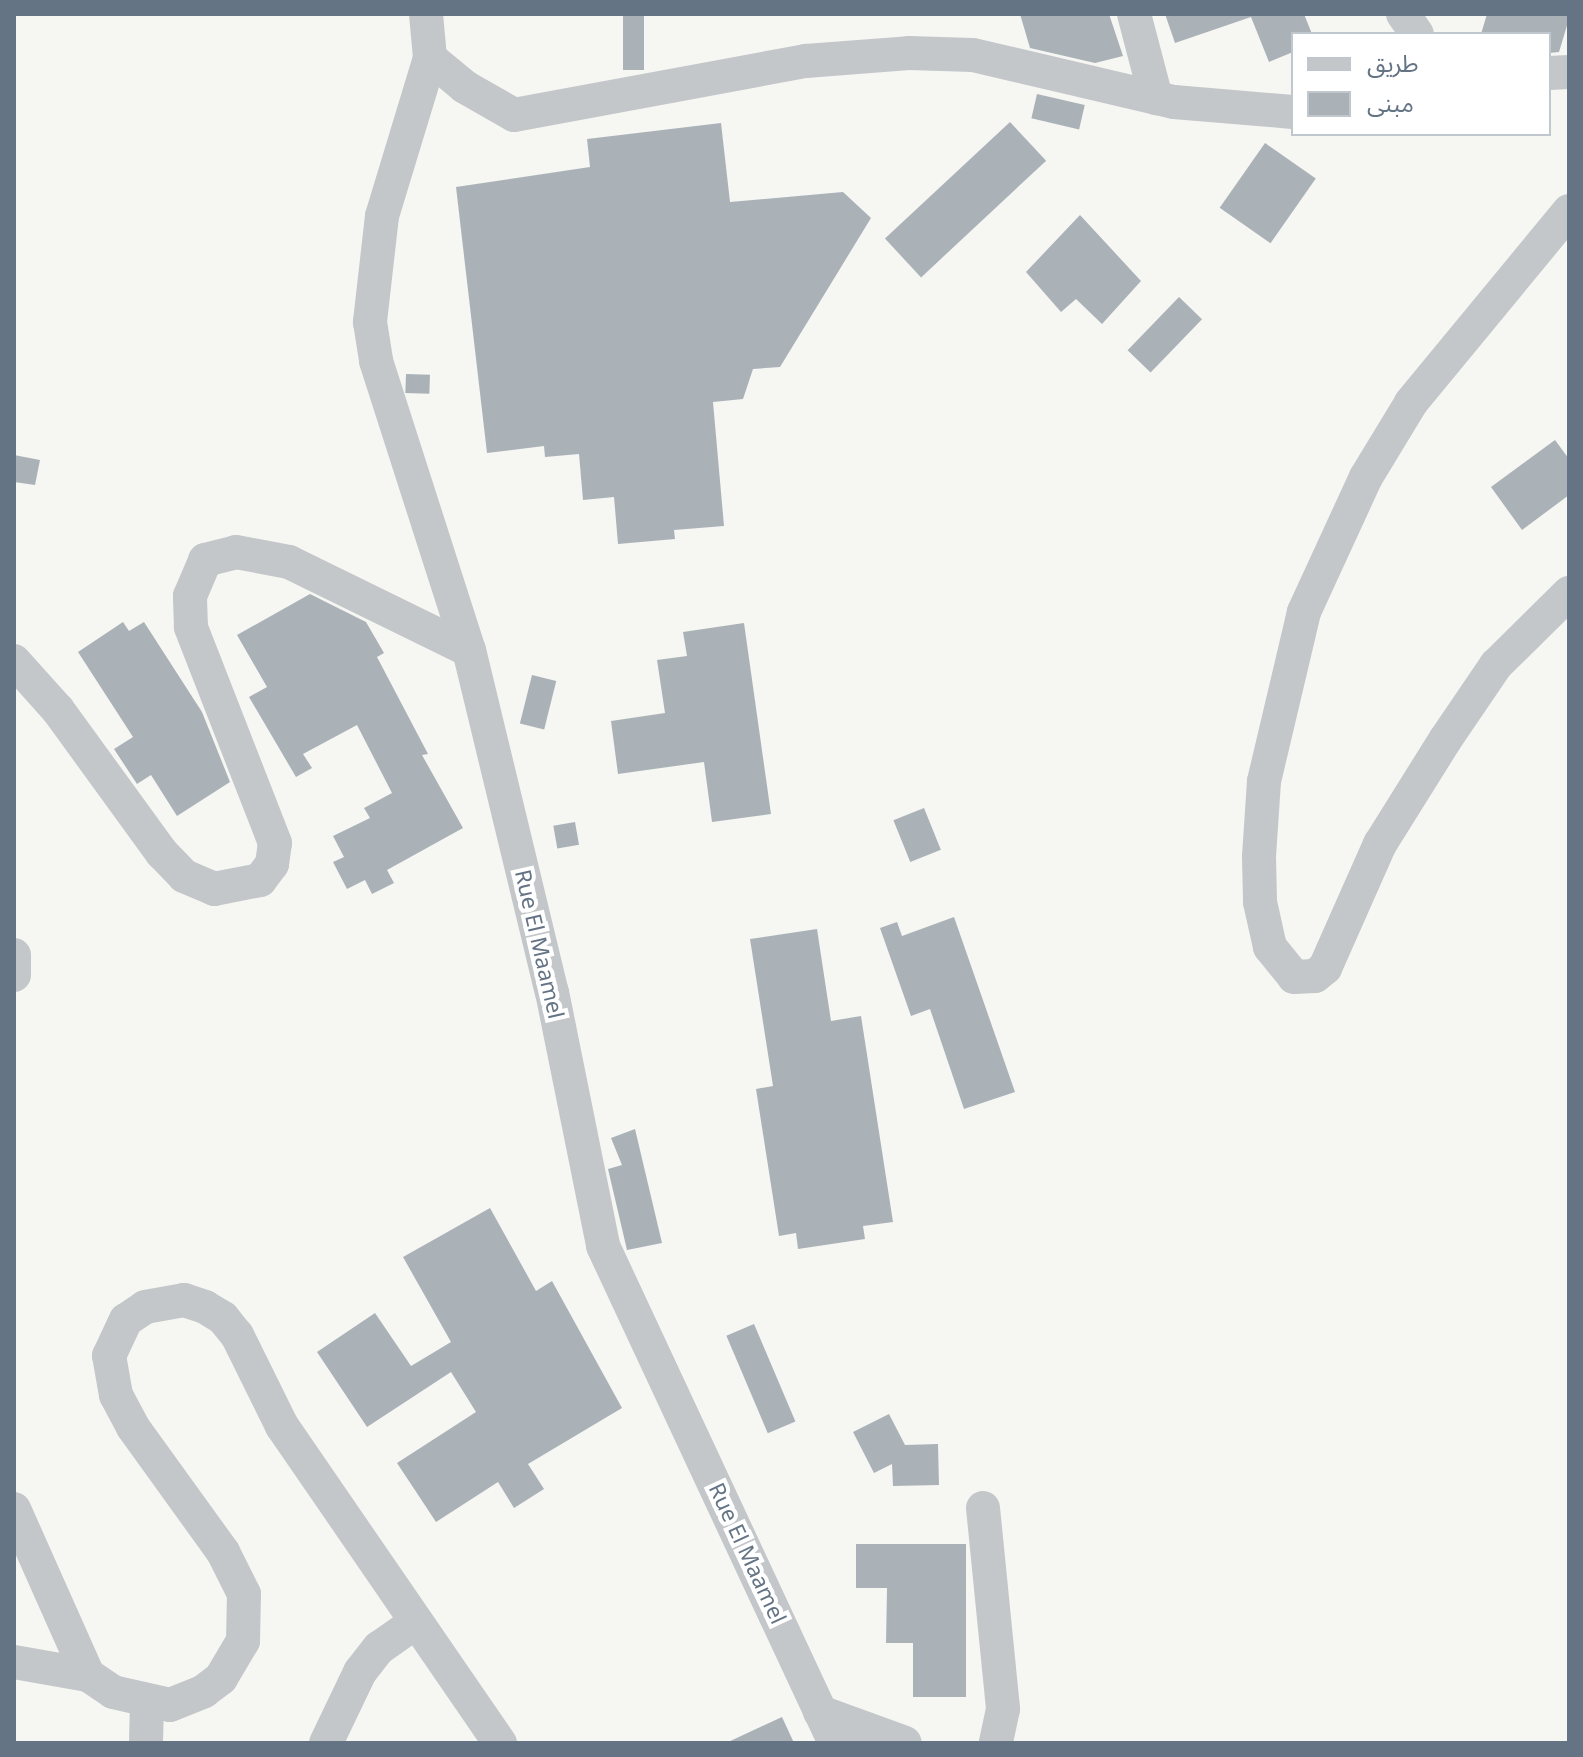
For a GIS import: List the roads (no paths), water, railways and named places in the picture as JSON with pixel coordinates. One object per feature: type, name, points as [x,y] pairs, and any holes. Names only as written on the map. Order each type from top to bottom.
[{"type":"street","name":"Rue El Maamel","points":[[426,14],[430,58],[416,118],[392,173],[382,216],[370,322],[376,361],[469,650],[552,992],[603,1246],[835,1743]]},
{"type":"street","points":[[1134,14],[1156,98]]},
{"type":"street","points":[[1403,14],[1416,32]]},
{"type":"street","points":[[430,58],[465,87],[514,115],[806,61],[909,53],[973,55],[1156,98],[1291,112]]},
{"type":"street","points":[[1569,211],[1411,403],[1366,477],[1304,612],[1264,781],[1259,842],[1263,922],[1280,964],[1294,977],[1315,976],[1325,968],[1380,844],[1430,763],[1496,665],[1569,593]]},
{"type":"street","points":[[14,661],[58,710],[162,853],[184,876],[214,889],[260,880],[272,864],[275,843],[191,627],[190,596],[205,560],[236,552],[289,562],[469,650]]},
{"type":"street","points":[[14,955],[14,975]]},
{"type":"street","points":[[14,1662],[88,1675],[113,1692],[147,1703],[187,1699],[221,1678],[243,1641],[246,1615],[237,1576],[133,1427],[110,1376],[115,1335],[126,1320],[163,1301],[205,1307],[230,1326],[282,1426],[413,1624],[500,1743]]},
{"type":"street","points":[[983,1508],[1003,1709],[996,1743]]},
{"type":"street","points":[[14,1509],[88,1675]]},
{"type":"street","points":[[326,1743],[360,1672],[379,1648],[413,1624]]},
{"type":"street","points":[[146,1743],[147,1703]]},
{"type":"street","points":[[820,1712],[905,1743]]}]
